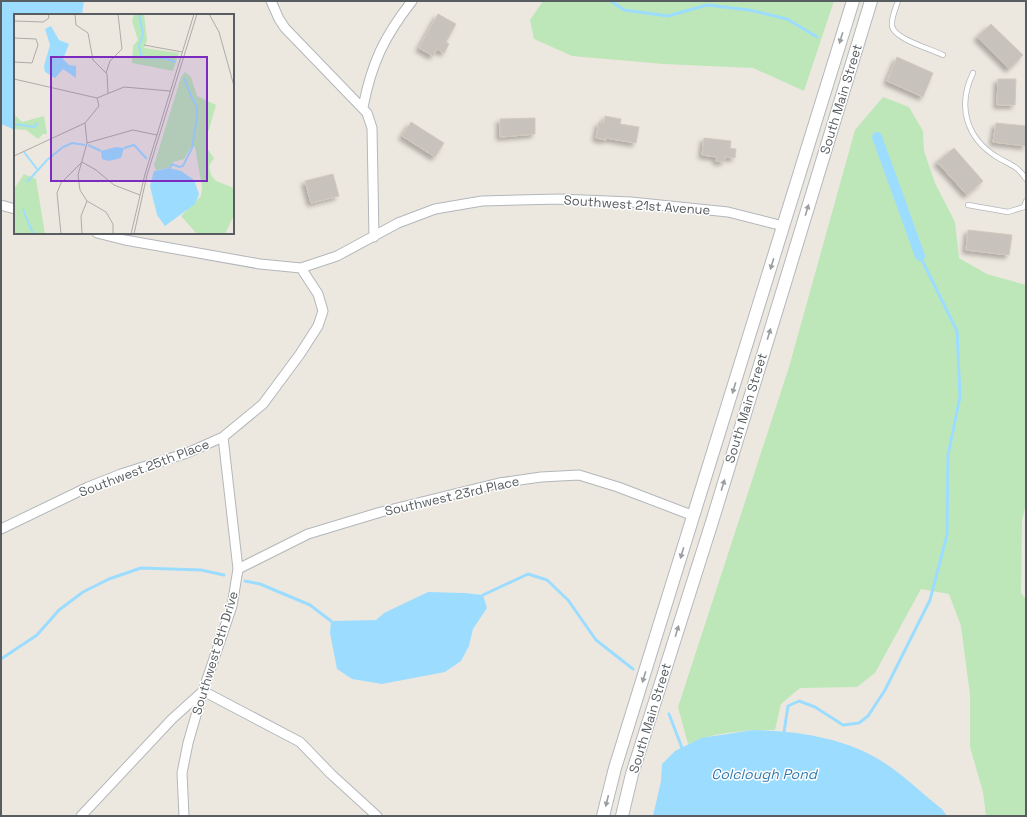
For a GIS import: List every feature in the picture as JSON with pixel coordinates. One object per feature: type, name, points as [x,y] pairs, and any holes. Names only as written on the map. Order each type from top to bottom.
[{"type":"main road","name":"South Main Street","points":[[603,816],[615,768],[853,1]]},
{"type":"main road","name":"South Main Street","points":[[622,816],[632,774],[712,522],[872,1]]},
{"type":"main road","points":[[783,226],[800,234]]},
{"type":"main road","points":[[694,516],[712,522]]},
{"type":"street","points":[[271,1],[285,28],[363,107],[367,113],[372,128],[374,237]]},
{"type":"street","points":[[363,107],[371,70],[379,52],[392,27],[412,1]]},
{"type":"street","name":"Southwest 21st Avenue","points":[[101,234],[125,240],[260,264],[301,268],[337,256],[398,223],[435,209],[482,201],[560,199],[631,202],[728,212],[783,226]]},
{"type":"street","points":[[1,205],[14,210]]},
{"type":"street","points":[[223,437],[263,404],[300,354],[318,326],[323,311],[318,294],[301,268]]},
{"type":"street","name":"Southwest 25th Place","points":[[1,529],[88,487],[121,474],[187,452],[223,437]]},
{"type":"street","name":"Southwest 8th Drive","points":[[184,816],[182,773],[203,691],[232,606],[238,569],[223,437]]},
{"type":"street","name":"Southwest 23rd Place","points":[[238,569],[308,534],[337,525],[381,512],[499,483],[541,477],[579,475],[618,487],[694,516]]},
{"type":"street","points":[[81,816],[167,724],[203,691],[300,742],[331,774],[377,816]]},
{"type":"lane","points":[[898,1],[893,13],[892,26],[897,35],[943,54]]},
{"type":"lane","points":[[973,73],[965,100],[966,116],[970,130],[981,145],[998,157],[1016,166],[1026,179]]},
{"type":"lane","points":[[968,205],[1008,212],[1024,207],[1026,200]]},
{"type":"green space","points":[[543,1],[834,1],[804,91],[753,68],[664,64],[572,56],[534,39],[530,20]]},
{"type":"green space","points":[[883,97],[909,107],[923,131],[924,151],[935,183],[955,222],[959,258],[987,274],[1026,285],[1026,503],[1022,521],[1021,593],[1026,599],[1026,816],[986,816],[983,792],[970,747],[970,695],[961,626],[949,594],[921,589],[875,673],[857,687],[800,688],[781,704],[775,730],[753,730],[720,734],[688,744],[678,707],[789,367],[855,130]]},
{"type":"water","points":[[1,1],[84,1],[82,14],[14,14],[14,130],[1,124]]},
{"type":"water","points":[[428,592],[483,595],[487,608],[473,629],[469,646],[461,661],[445,672],[382,684],[352,679],[337,669],[330,633],[331,621],[376,620],[384,613]]},
{"type":"water","name":"Colclough Pond","points":[[753,730],[789,732],[826,738],[861,750],[877,758],[899,773],[942,809],[947,816],[653,816],[661,781],[662,764],[675,751],[701,738]]},
{"type":"building","points":[[438,14],[456,24],[446,42],[449,44],[444,53],[437,49],[433,56],[419,48]]},
{"type":"building","points":[[991,24],[1023,55],[1009,69],[977,37]]},
{"type":"building","points":[[897,57],[933,73],[923,97],[887,81]]},
{"type":"building","points":[[998,79],[1016,79],[1015,105],[997,105]]},
{"type":"building","points":[[605,116],[621,119],[620,124],[639,127],[636,143],[606,138],[606,140],[596,138],[599,122],[604,123]]},
{"type":"building","points":[[535,118],[535,134],[500,137],[500,119]]},
{"type":"building","points":[[411,122],[444,143],[435,157],[402,136]]},
{"type":"building","points":[[996,123],[1026,126],[1026,146],[993,142]]},
{"type":"building","points":[[704,138],[731,141],[730,148],[736,149],[735,158],[725,157],[724,162],[716,161],[717,157],[702,155]]},
{"type":"building","points":[[954,148],[983,181],[967,195],[937,162]]},
{"type":"building","points":[[333,174],[339,196],[311,203],[305,181]]},
{"type":"building","points":[[968,230],[1012,235],[1009,255],[966,250]]},
{"type":"waterway","points":[[611,1],[624,10],[668,16],[707,5],[749,10],[787,19],[817,37]]},
{"type":"waterway","points":[[877,137],[920,256]]},
{"type":"waterway","points":[[784,732],[788,706],[799,701],[815,707],[843,725],[859,723],[868,716],[885,690],[930,600],[947,535],[948,455],[960,397],[957,331],[920,256]]},
{"type":"waterway","points":[[1,659],[37,635],[59,610],[83,592],[109,579],[141,568],[201,570],[224,575]]},
{"type":"waterway","points":[[483,595],[528,574],[547,580],[568,600],[596,640],[633,669]]},
{"type":"waterway","points":[[245,581],[260,584],[310,605],[331,621]]},
{"type":"waterway","points":[[669,714],[682,748]]}]
